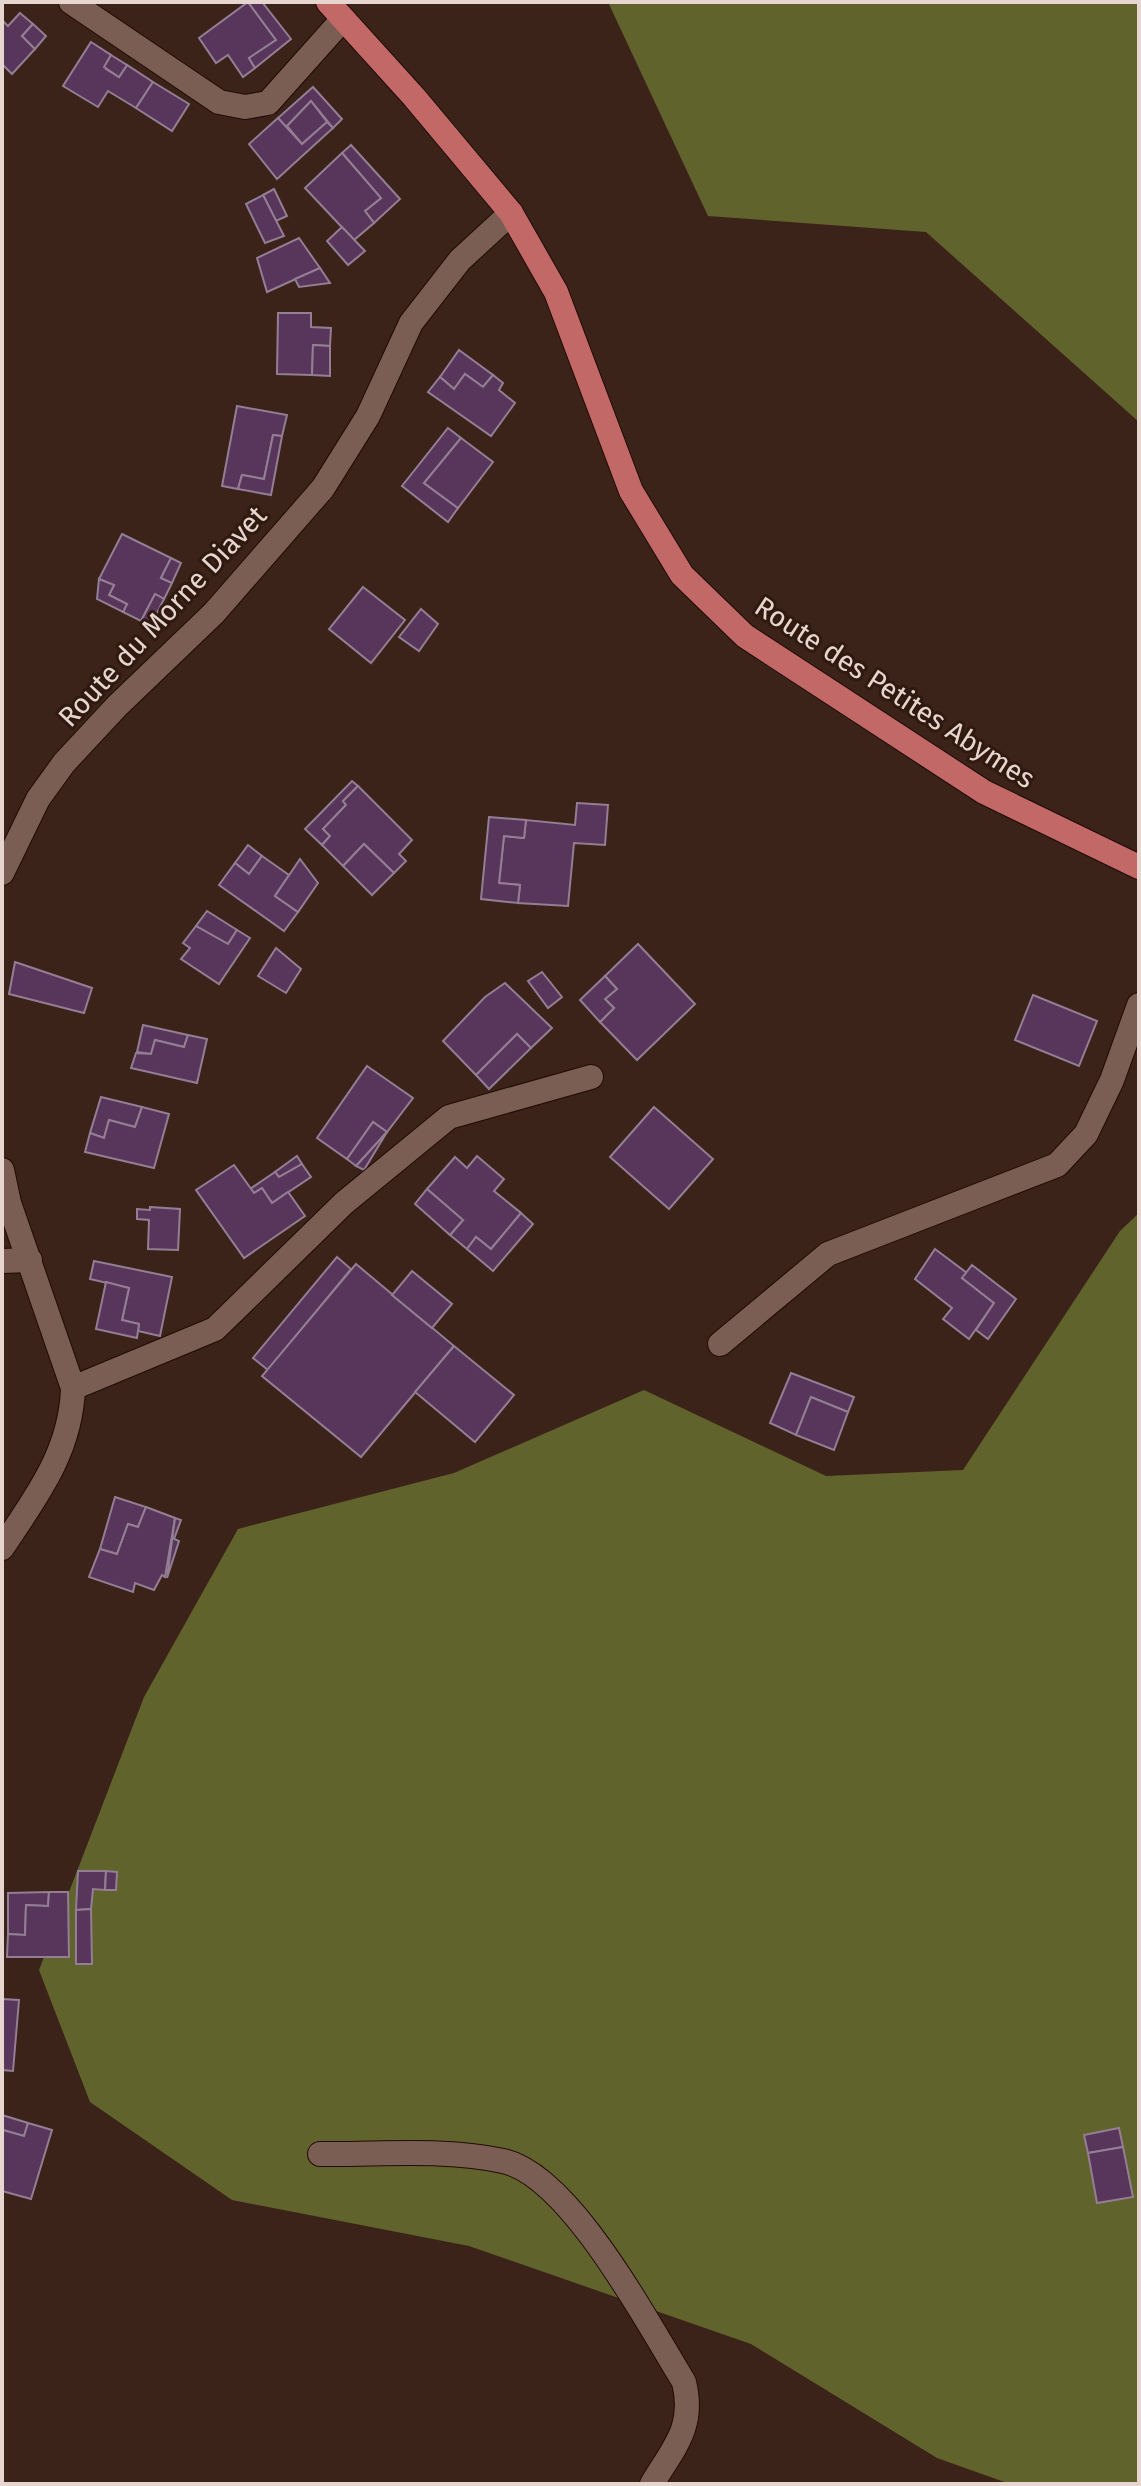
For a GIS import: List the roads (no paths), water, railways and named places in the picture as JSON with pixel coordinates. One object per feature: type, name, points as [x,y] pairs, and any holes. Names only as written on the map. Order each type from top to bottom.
[{"type":"main road","name":"Route des Petites Abymes","points":[[336,10],[511,213],[556,292],[631,491],[682,575],[745,636],[984,792],[1139,867]]},
{"type":"street","points":[[71,2],[219,102],[245,107],[268,103],[336,10]]},
{"type":"street","name":"Route du Morne Diavet","points":[[2,873],[38,799],[64,763],[117,706],[214,613],[323,488],[368,416],[411,323],[460,260],[511,213]]},
{"type":"street","points":[[720,1344],[828,1254],[1057,1165],[1086,1134],[1112,1080],[1139,1005]]},
{"type":"street","points":[[73,1388],[215,1329],[344,1203],[449,1117],[591,1077]]},
{"type":"street","points":[[2,1170],[9,1203],[73,1388],[73,1410],[58,1463],[2,1548]]},
{"type":"street","points":[[2,1261],[30,1260]]},
{"type":"street","points":[[320,2154],[441,2155],[504,2161],[538,2176],[565,2204],[613,2268],[684,2382],[689,2402],[687,2425],[652,2484]]}]
